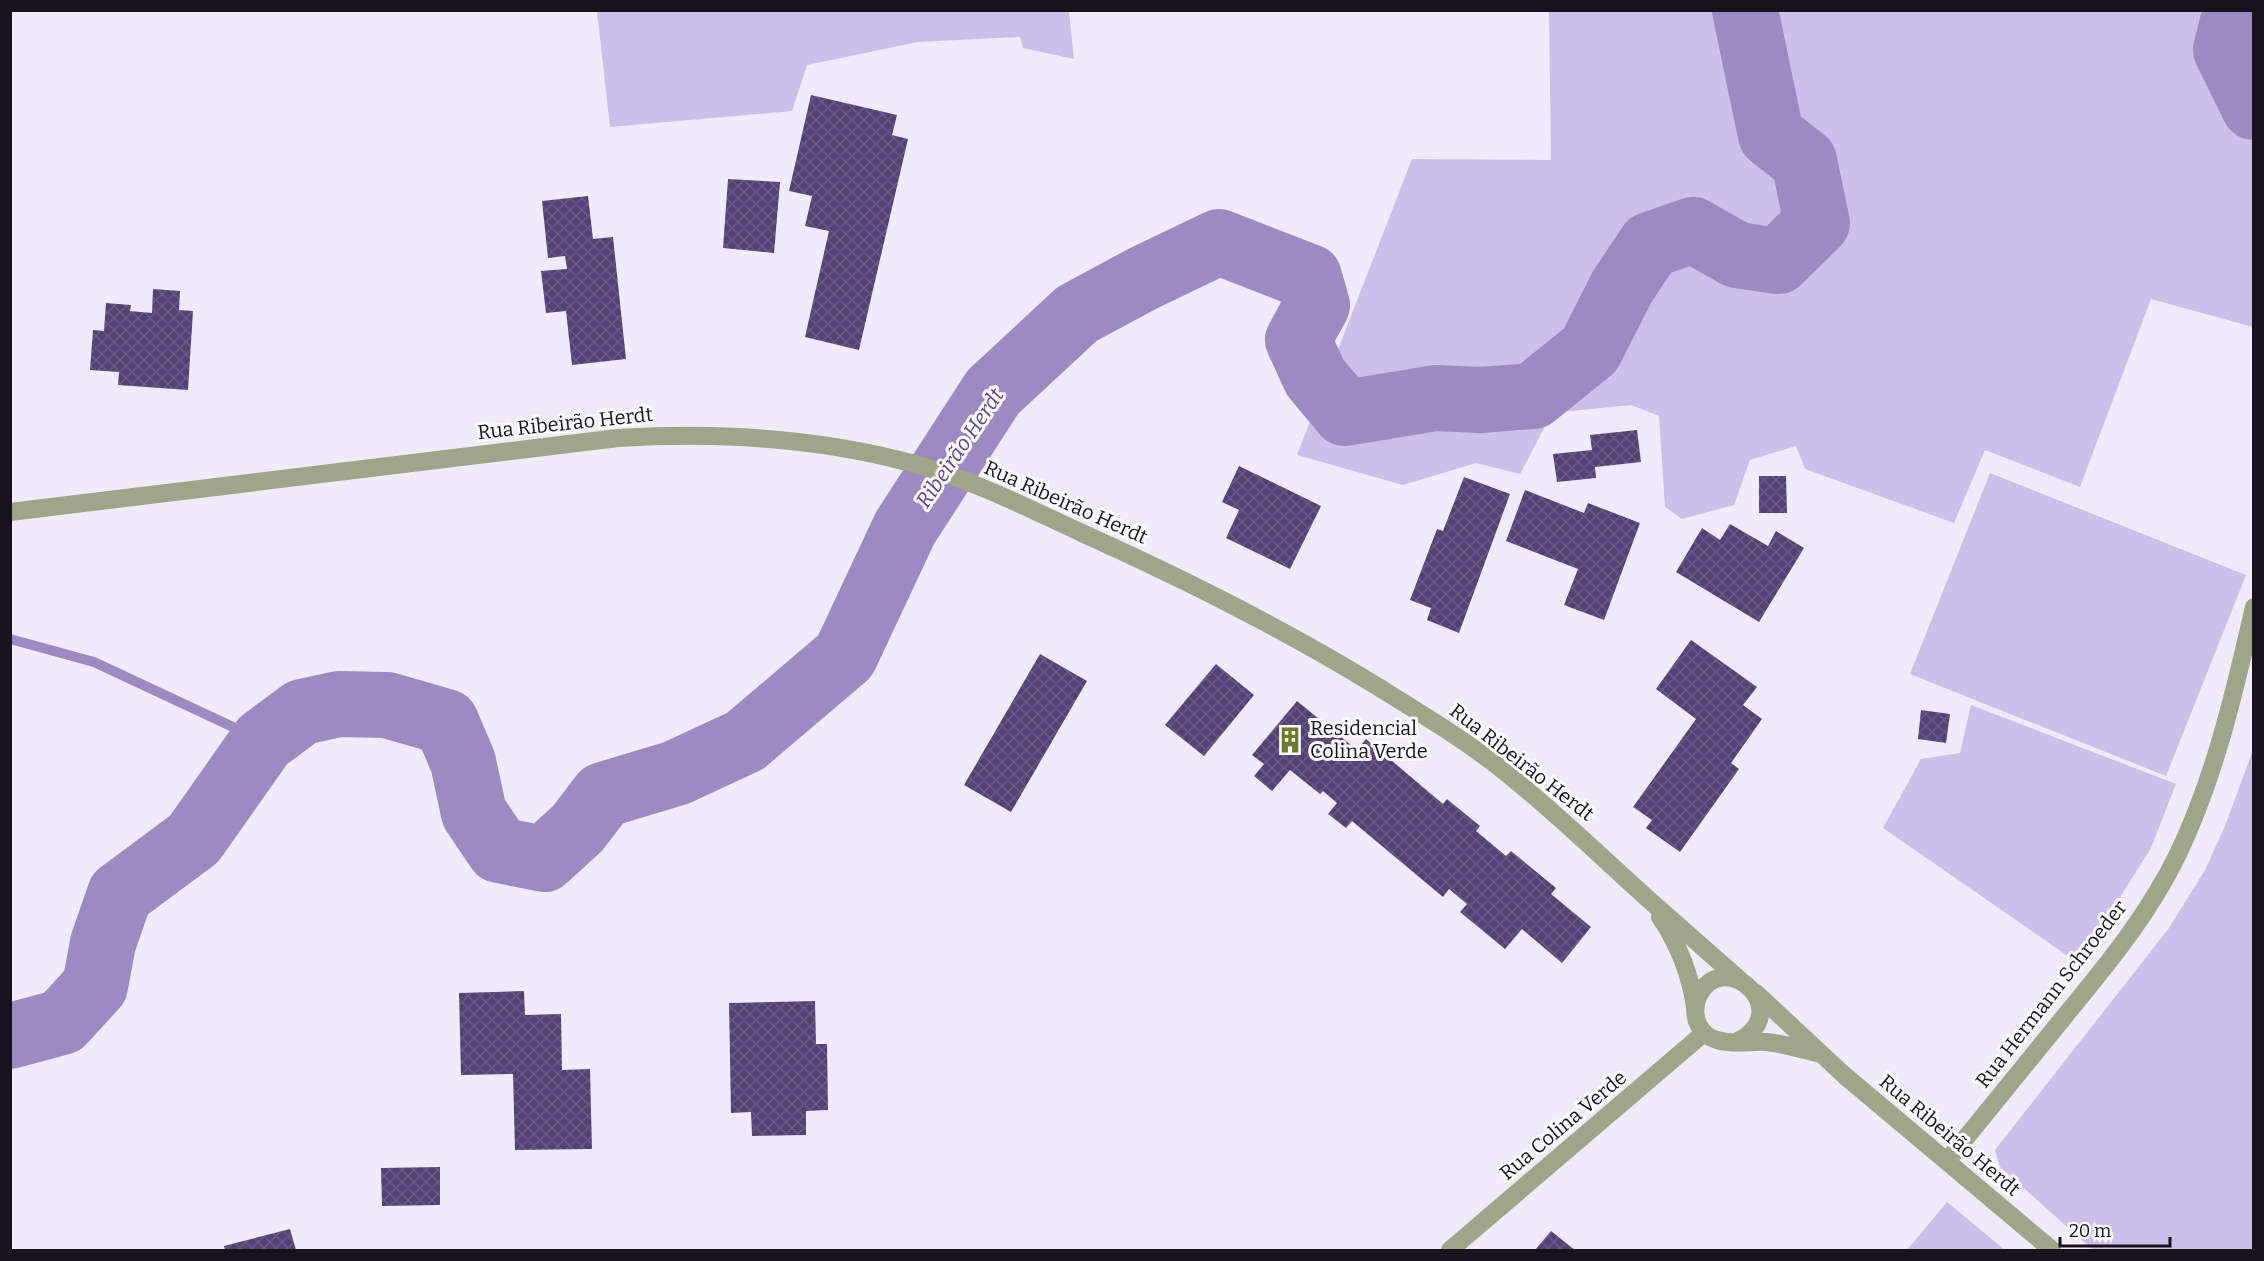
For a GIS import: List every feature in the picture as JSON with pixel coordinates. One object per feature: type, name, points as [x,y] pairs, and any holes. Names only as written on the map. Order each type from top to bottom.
[{"type":"street","name":"Rua Ribeirão Herdt","points":[[10,512],[606,439],[679,435],[750,436],[832,447],[912,463],[967,482],[1132,555],[1233,605],[1334,660],[1430,718],[1497,766],[1546,806],[1740,980]]},
{"type":"street","name":"Rua Hermann Schroeder","points":[[1947,1161],[2112,958],[2149,904],[2178,854],[2203,794],[2222,732],[2253,607]]},
{"type":"street","name":"Rua Ribeirão Herdt","points":[[1647,898],[1681,953],[1691,982],[1695,1007]]},
{"type":"street","points":[[1720,978],[1740,980],[1749,985],[1755,993],[1760,1012],[1752,1031],[1736,1042],[1714,1039],[1704,1033],[1695,1016],[1695,1007],[1697,997],[1711,982],[1720,978]]},
{"type":"street","name":"Rua Ribeirão Herdt","points":[[1755,993],[1819,1053],[2052,1251]]},
{"type":"street","name":"Rua Colina Verde","points":[[1450,1251],[1704,1033]]},
{"type":"street","name":"Rua Ribeirão Herdt","points":[[1736,1042],[1766,1042],[1819,1053]]},
{"type":"shaded area","points":[[597,11],[1069,11],[1074,59],[1023,48],[1020,37],[918,42],[807,65],[792,111],[610,127]]},
{"type":"shaded area","points":[[1549,11],[2253,11],[2253,327],[2151,299],[2080,487],[1985,450],[1954,523],[1805,469],[1796,446],[1750,460],[1734,505],[1682,519],[1665,507],[1659,416],[1631,405],[1552,413],[1520,474],[1476,463],[1403,485],[1297,455],[1412,159],[1551,160]]},
{"type":"shaded area","points":[[1990,473],[2246,575],[2166,776],[1910,674]]},
{"type":"shaded area","points":[[1971,705],[2176,784],[2151,848],[2117,902],[2075,961],[1883,828],[1921,759],[1960,753]]},
{"type":"shaded area","points":[[2253,750],[2253,1250],[2093,1250],[2000,1167],[1995,1150],[2169,928],[2205,870],[2225,826]]},
{"type":"shaded area","points":[[1947,1202],[2005,1250],[1907,1250]]},
{"type":"building","points":[[811,95],[897,115],[892,135],[908,139],[859,350],[805,337],[829,231],[805,226],[812,196],[789,191]]},
{"type":"building","points":[[728,179],[780,182],[774,253],[723,248]]},
{"type":"building","points":[[588,196],[593,239],[613,237],[626,359],[572,365],[566,311],[546,313],[541,271],[567,269],[565,256],[548,258],[542,201]]},
{"type":"building","points":[[153,289],[180,291],[179,310],[193,311],[188,390],[118,385],[119,372],[90,370],[93,330],[104,331],[106,303],[131,305],[130,311],[152,313]]},
{"type":"building","points":[[1637,430],[1641,462],[1595,467],[1596,478],[1557,482],[1553,454],[1592,450],[1590,435]]},
{"type":"building","points":[[1239,466],[1321,506],[1290,569],[1226,538],[1239,510],[1222,502]]},
{"type":"building","points":[[1759,476],[1786,476],[1787,513],[1759,513]]},
{"type":"building","points":[[1464,477],[1510,494],[1459,633],[1427,620],[1431,608],[1410,600],[1437,529],[1443,531]]},
{"type":"building","points":[[1525,490],[1584,513],[1588,503],[1640,523],[1604,620],[1564,605],[1578,569],[1506,541]]},
{"type":"building","points":[[1730,524],[1768,546],[1776,531],[1804,548],[1759,622],[1676,572],[1702,528],[1720,540]]},
{"type":"building","points":[[1691,640],[1757,687],[1743,705],[1762,719],[1731,763],[1739,769],[1680,852],[1646,828],[1652,820],[1633,807],[1696,719],[1656,689]]},
{"type":"building","points":[[1040,654],[1087,681],[1011,812],[964,785]]},
{"type":"building","points":[[1216,664],[1254,695],[1204,756],[1165,725]]},
{"type":"building","points":[[1297,701],[1357,750],[1366,739],[1443,804],[1447,799],[1480,826],[1476,831],[1506,856],[1511,851],[1556,888],[1551,894],[1591,927],[1562,963],[1522,929],[1505,949],[1460,912],[1467,904],[1449,889],[1443,897],[1352,821],[1346,828],[1328,814],[1337,803],[1323,791],[1320,794],[1290,770],[1272,791],[1254,776],[1264,764],[1252,755]]},
{"type":"building","points":[[1921,710],[1950,714],[1946,743],[1918,739]]},
{"type":"building","points":[[524,991],[525,1015],[561,1014],[562,1070],[590,1069],[592,1149],[515,1150],[513,1074],[461,1075],[459,993]]},
{"type":"building","points":[[815,1001],[816,1044],[827,1044],[828,1110],[806,1111],[806,1135],[752,1136],[751,1112],[731,1113],[729,1003]]},
{"type":"building","points":[[440,1167],[440,1205],[382,1206],[381,1168]]},
{"type":"building","points":[[290,1229],[296,1250],[225,1250],[224,1246]]},
{"type":"building","points":[[1551,1231],[1575,1250],[1535,1250]]},
{"type":"waterway","name":"Ribeirão Herdt","points":[[10,1036],[62,1022],[95,986],[103,943],[120,894],[194,839],[263,741],[302,712],[339,704],[387,705],[446,722],[463,762],[474,813],[499,850],[544,859],[578,828],[603,795],[676,773],[745,741],[845,656],[905,528],[993,392],[1077,314],[1144,278],[1219,242],[1309,277],[1317,305],[1298,340],[1315,377],[1345,413],[1436,398],[1480,400],[1533,396],[1590,350],[1622,287],[1650,245],[1693,230],[1737,255],[1778,261],[1817,223],[1804,161],[1771,135],[1745,10]]},
{"type":"waterway","name":"Ribeirão Herdt","points":[[2236,10],[2226,50],[2254,107]]},
{"type":"waterway","points":[[10,639],[94,662],[263,741]]},
{"type":"place","name":"Residencial Colina Verde","points":[[1290,740]]}]
